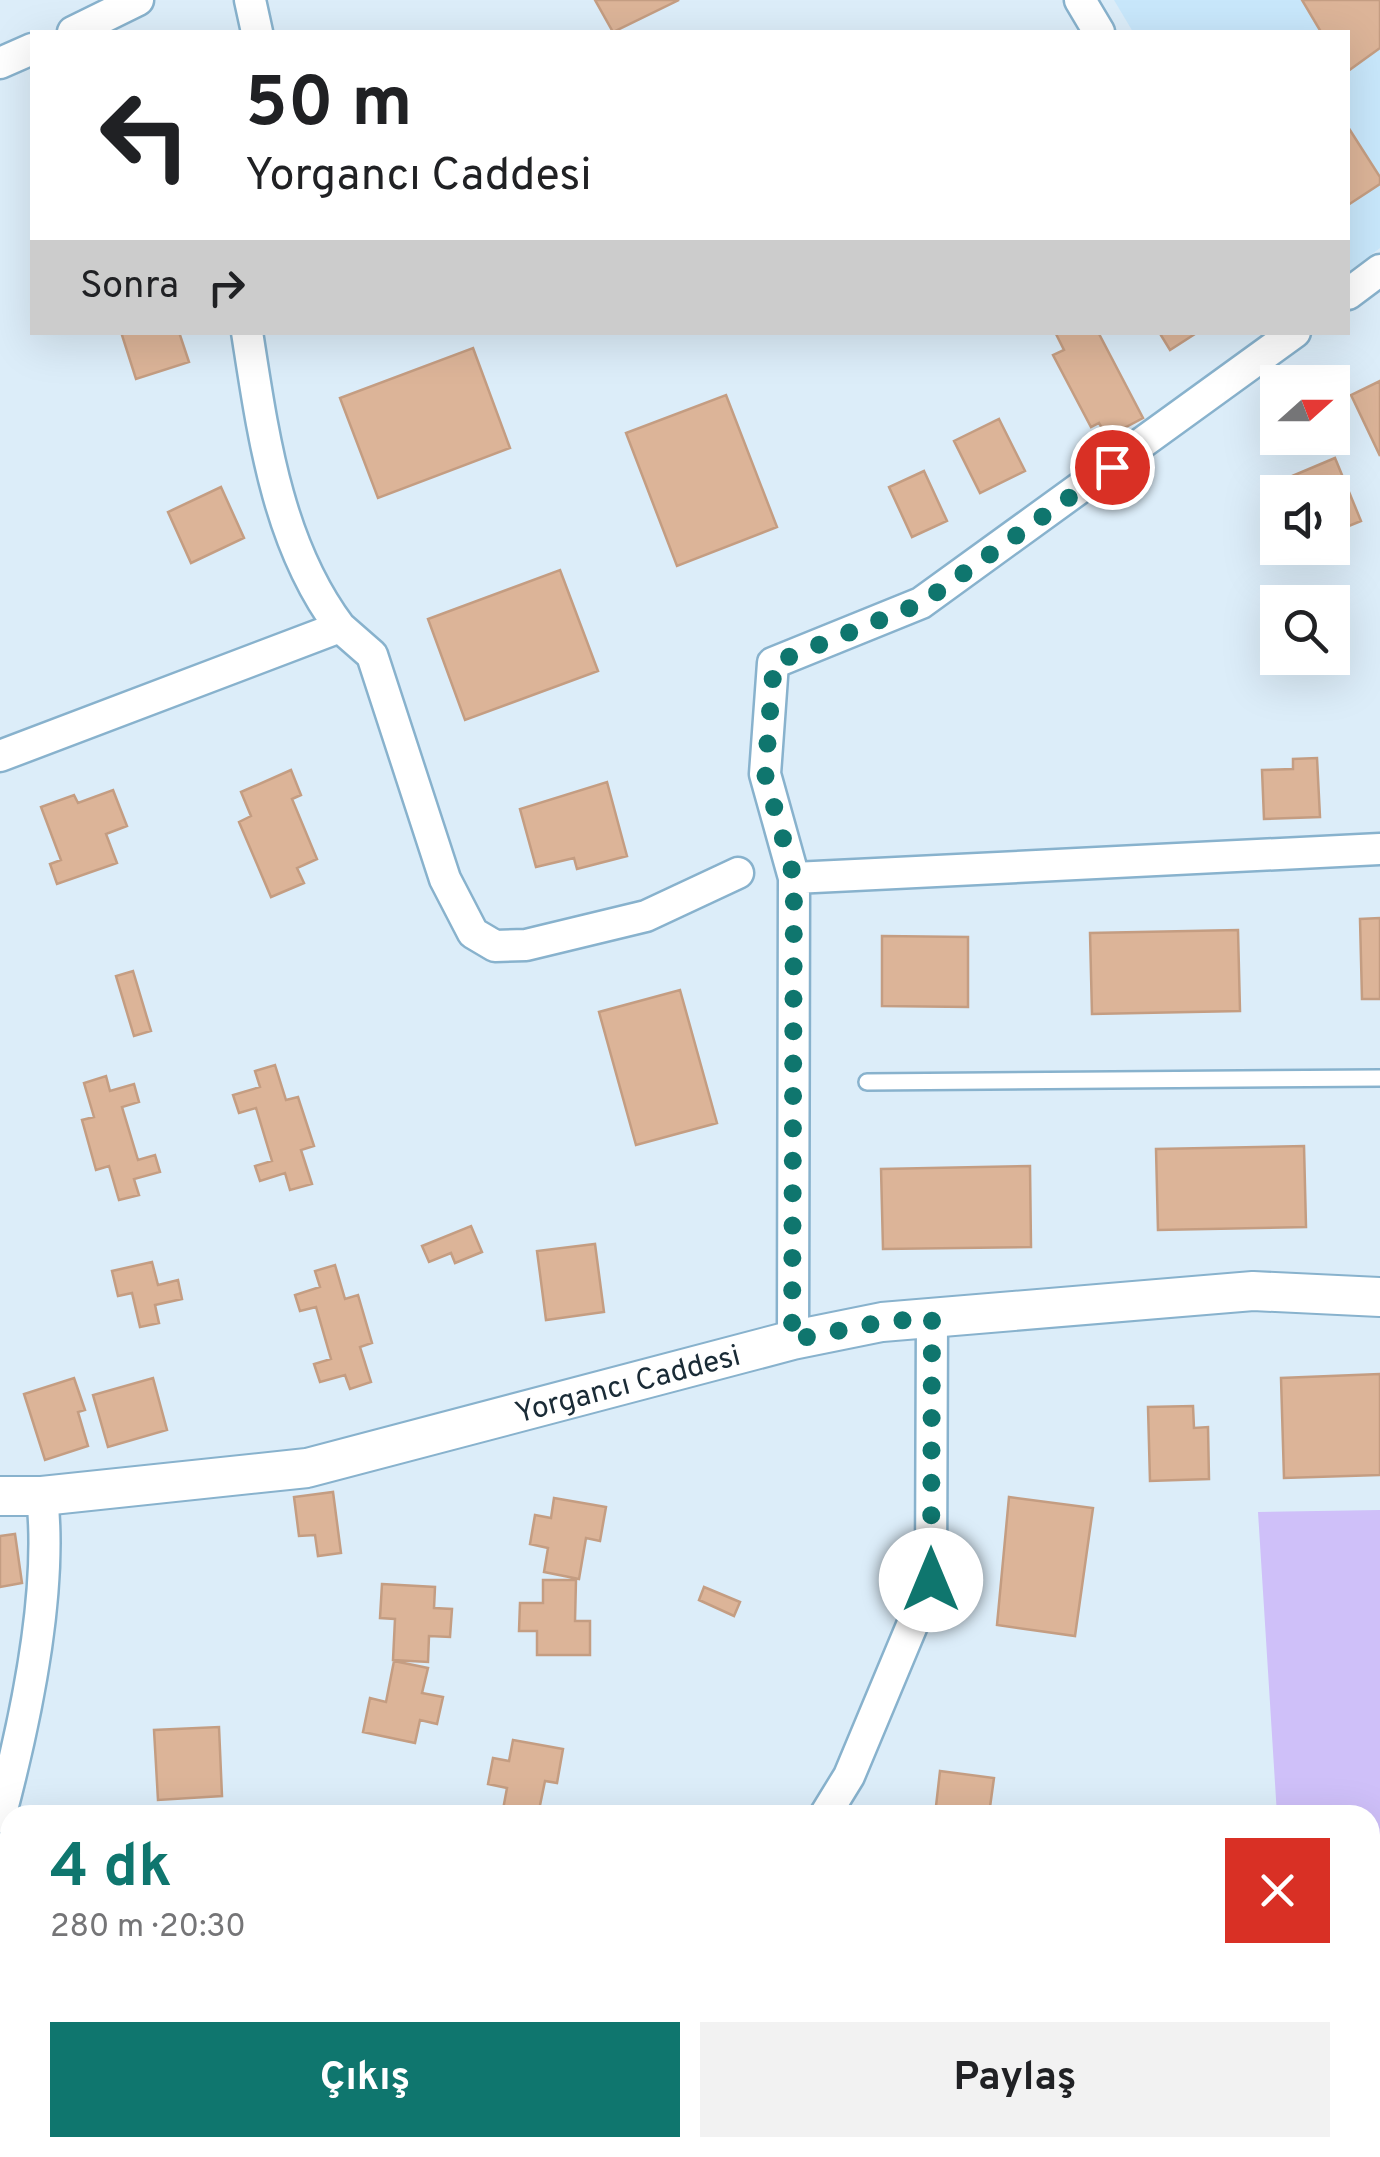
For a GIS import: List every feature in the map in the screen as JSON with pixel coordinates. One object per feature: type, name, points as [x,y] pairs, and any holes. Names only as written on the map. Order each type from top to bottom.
[{"type":"street","points":[[77,30],[138,0]]},
{"type":"street","points":[[250,0],[257,30]]},
{"type":"street","points":[[1080,0],[1098,30]]},
{"type":"street","points":[[0,63],[30,51]]},
{"type":"street","points":[[1350,292],[1380,270]]},
{"type":"street","points":[[248,335],[279,508],[319,600],[340,628],[372,655],[445,879],[473,934],[495,946],[526,944],[646,916],[738,873]]},
{"type":"street","points":[[792,1340],[794,878],[765,774],[774,663],[922,603],[1286,336]]},
{"type":"street","points":[[0,756],[340,628]]},
{"type":"street","points":[[794,878],[1380,849]]},
{"type":"street","name":"Yorgancı Caddesi","points":[[0,1496],[42,1496],[307,1468],[792,1340],[882,1322],[1254,1291],[1380,1297]]},
{"type":"street","points":[[831,1805],[849,1776],[931,1580],[932,1318]]},
{"type":"street","points":[[3,1805],[25,1713],[47,1536],[42,1496]]},
{"type":"lane","points":[[868,1082],[1380,1078]]},
{"type":"shaded area","points":[[1114,0],[1380,0],[1380,248],[1350,270],[1350,30],[1132,30]]},
{"type":"shaded area","points":[[1380,1510],[1380,1805],[1276,1805],[1258,1512]]},
{"type":"building","points":[[595,0],[679,0],[617,30],[612,30]]},
{"type":"building","points":[[1302,0],[1380,0],[1380,48],[1350,70],[1350,30],[1320,30]]},
{"type":"building","points":[[1350,130],[1380,177],[1380,184],[1350,204]]},
{"type":"building","points":[[122,335],[180,335],[189,362],[136,379]]},
{"type":"building","points":[[1056,335],[1100,335],[1143,418],[1107,437],[1099,423],[1091,427],[1053,355],[1064,350]]},
{"type":"building","points":[[1161,335],[1193,335],[1170,350]]},
{"type":"building","points":[[473,348],[510,448],[378,498],[340,398]]},
{"type":"building","points":[[1380,381],[1380,456],[1351,395]]},
{"type":"building","points":[[726,395],[777,527],[677,566],[626,433]]},
{"type":"building","points":[[999,419],[1025,471],[980,493],[954,441]]},
{"type":"building","points":[[1335,458],[1342,475],[1295,475]]},
{"type":"building","points":[[924,471],[947,521],[912,537],[889,487]]},
{"type":"building","points":[[221,487],[244,538],[191,563],[168,512]]},
{"type":"building","points":[[1350,494],[1361,521],[1350,526]]},
{"type":"building","points":[[560,570],[598,671],[465,720],[428,619]]},
{"type":"building","points":[[1317,758],[1320,817],[1264,819],[1262,770],[1293,769],[1293,759]]},
{"type":"building","points":[[291,770],[301,795],[292,799],[317,859],[297,868],[304,883],[271,897],[239,822],[251,816],[241,792]]},
{"type":"building","points":[[607,782],[627,856],[577,869],[574,858],[536,867],[520,809]]},
{"type":"building","points":[[113,790],[127,826],[106,834],[117,863],[57,884],[50,864],[61,860],[41,807],[74,795],[78,803]]},
{"type":"building","points":[[1380,918],[1380,999],[1362,999],[1360,919]]},
{"type":"building","points":[[1238,930],[1240,1011],[1092,1014],[1090,933]]},
{"type":"building","points":[[882,936],[968,937],[968,1007],[882,1006]]},
{"type":"building","points":[[133,971],[151,1031],[134,1036],[116,976]]},
{"type":"building","points":[[680,990],[717,1123],[636,1145],[599,1012]]},
{"type":"building","points":[[275,1065],[286,1100],[298,1097],[314,1146],[301,1150],[312,1184],[290,1190],[285,1173],[260,1181],[255,1166],[272,1161],[256,1108],[239,1113],[233,1095],[260,1087],[255,1071]]},
{"type":"building","points":[[106,1076],[110,1091],[134,1084],[139,1102],[122,1107],[138,1160],[155,1155],[160,1172],[134,1179],[139,1195],[119,1200],[109,1166],[96,1170],[82,1120],[94,1117],[84,1083]]},
{"type":"building","points":[[1304,1146],[1306,1227],[1158,1230],[1156,1149]]},
{"type":"building","points":[[1030,1166],[1031,1247],[883,1249],[881,1169]]},
{"type":"building","points":[[471,1226],[482,1252],[455,1263],[451,1253],[429,1262],[422,1246]]},
{"type":"building","points":[[595,1244],[604,1312],[546,1320],[537,1251]]},
{"type":"building","points":[[152,1262],[158,1285],[178,1280],[182,1299],[155,1305],[159,1323],[140,1327],[132,1293],[118,1296],[112,1271]]},
{"type":"building","points":[[335,1265],[345,1299],[358,1295],[372,1343],[360,1347],[371,1382],[350,1389],[345,1375],[320,1382],[314,1364],[331,1359],[316,1307],[300,1311],[295,1295],[320,1287],[315,1271]]},
{"type":"building","points":[[1380,1374],[1380,1475],[1284,1478],[1281,1378]]},
{"type":"building","points":[[74,1378],[85,1410],[78,1412],[88,1446],[45,1460],[24,1394]]},
{"type":"building","points":[[153,1378],[167,1430],[108,1447],[93,1395]]},
{"type":"building","points":[[1193,1406],[1194,1428],[1208,1427],[1209,1479],[1150,1481],[1148,1407]]},
{"type":"building","points":[[333,1492],[341,1553],[318,1556],[315,1535],[299,1536],[294,1497]]},
{"type":"building","points":[[1009,1497],[1093,1508],[1075,1636],[997,1625]]},
{"type":"building","points":[[554,1498],[606,1507],[600,1541],[586,1538],[579,1579],[544,1572],[548,1548],[530,1544],[535,1515],[551,1518]]},
{"type":"building","points":[[15,1534],[22,1583],[0,1587],[0,1536]]},
{"type":"building","points":[[543,1580],[576,1580],[575,1621],[590,1621],[590,1655],[537,1655],[537,1631],[519,1631],[520,1603],[543,1603]]},
{"type":"building","points":[[382,1584],[435,1587],[434,1608],[452,1609],[450,1637],[429,1636],[428,1662],[393,1660],[395,1619],[380,1618]]},
{"type":"building","points":[[704,1587],[740,1602],[734,1616],[699,1600]]},
{"type":"building","points":[[394,1661],[428,1668],[422,1693],[443,1697],[437,1724],[420,1720],[415,1743],[363,1732],[370,1698],[386,1702]]},
{"type":"building","points":[[219,1727],[222,1796],[158,1800],[154,1730]]},
{"type":"building","points":[[513,1740],[563,1749],[557,1783],[545,1781],[540,1805],[504,1805],[507,1788],[488,1784],[493,1758],[509,1761]]},
{"type":"building","points":[[940,1771],[994,1778],[990,1805],[936,1805]]},
{"type":"route","points":[[931,1580],[932,1318],[882,1322],[792,1340],[794,878],[765,774],[774,663],[922,603],[1112,467]]}]
